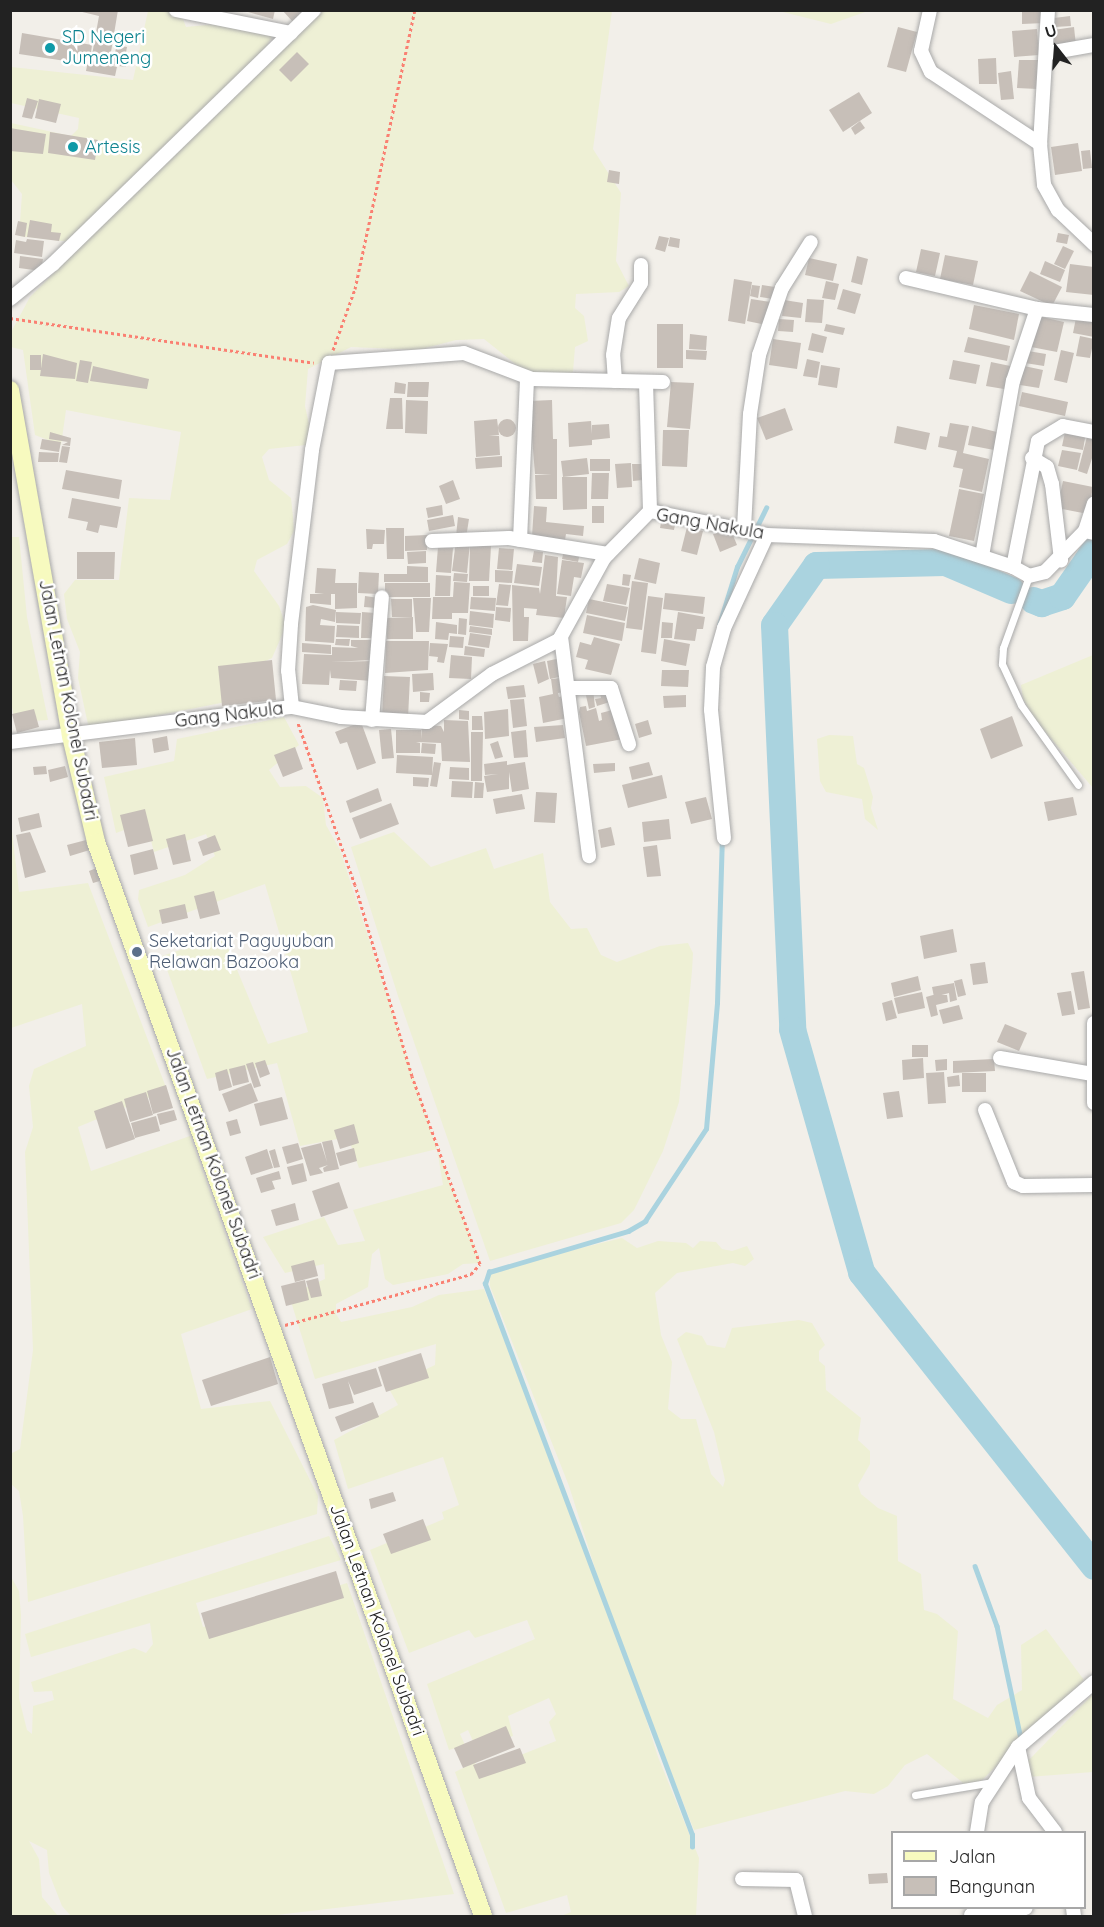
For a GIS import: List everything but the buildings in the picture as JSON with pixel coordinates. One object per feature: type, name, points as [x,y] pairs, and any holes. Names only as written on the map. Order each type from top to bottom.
[{"type":"main road","name":"Jalan Letnan Kolonel Subadri","points":[[10,390],[71,736],[96,842],[273,1328],[483,1917]]},
{"type":"street","points":[[176,10],[291,33]]},
{"type":"street","points":[[10,299],[53,264],[314,10]]},
{"type":"street","points":[[930,10],[921,51],[931,72],[1040,144]]},
{"type":"street","points":[[1048,10],[1048,53],[1040,144],[1044,185],[1058,210],[1094,244]]},
{"type":"street","points":[[1048,53],[1094,45]]},
{"type":"street","points":[[747,529],[750,414],[759,355],[782,288],[811,242]]},
{"type":"street","points":[[615,381],[613,355],[619,318],[641,283],[641,265]]},
{"type":"street","points":[[906,278],[1037,309],[1094,315]]},
{"type":"street","points":[[982,556],[1013,381],[1037,309]]},
{"type":"street","points":[[292,707],[288,671],[291,624],[312,450],[328,363],[464,353],[527,378],[663,382]]},
{"type":"street","points":[[520,540],[527,378]]},
{"type":"street","points":[[646,382],[650,511]]},
{"type":"street","points":[[1013,567],[1032,458],[1038,441],[1063,426],[1094,432]]},
{"type":"street","points":[[1032,458],[1047,467],[1052,484],[1061,560]]},
{"type":"street","points":[[1029,576],[1045,572],[1061,560],[1089,532],[1094,503]]},
{"type":"street","name":"Gang Nakula","points":[[10,742],[292,707],[372,720],[427,722],[492,674],[561,637],[608,554],[650,511],[747,529],[765,535],[934,541],[1013,567],[1029,576]]},
{"type":"street","points":[[724,838],[711,710],[713,666],[724,628],[765,535]]},
{"type":"street","points":[[432,541],[520,540],[608,554]]},
{"type":"street","points":[[372,720],[382,597]]},
{"type":"street","points":[[561,637],[590,856]]},
{"type":"street","points":[[568,688],[612,688],[629,744]]},
{"type":"street","points":[[1094,1023],[1094,1102]]},
{"type":"street","points":[[1000,1058],[1093,1074]]},
{"type":"street","points":[[985,1110],[1018,1184],[1094,1185]]},
{"type":"street","points":[[977,1831],[982,1802],[1018,1747],[1094,1682]]},
{"type":"street","points":[[1018,1747],[1029,1798],[1054,1831]]},
{"type":"street","points":[[742,1879],[796,1880],[805,1917]]},
{"type":"street","points":[[971,1913],[1015,1909]]},
{"type":"lane","points":[[1029,576],[1003,648],[1002,664],[1021,705],[1078,785]]},
{"type":"lane","points":[[915,1795],[993,1782]]},
{"type":"path","points":[[10,318],[277,360],[328,363],[355,289],[415,10]]},
{"type":"path","points":[[273,1328],[471,1274],[480,1264],[412,1076],[355,885],[292,707]]},
{"type":"green space","points":[[148,11],[180,11],[186,27],[225,23],[275,32],[266,47],[71,242],[19,236],[22,194],[11,180],[11,123],[71,136],[78,129],[79,118],[11,103],[11,67],[133,80]]},
{"type":"green space","points":[[323,11],[612,11],[593,149],[621,193],[616,261],[629,286],[619,292],[576,294],[575,308],[584,316],[588,341],[575,347],[573,372],[556,380],[524,371],[484,339],[456,340],[418,350],[351,347],[308,369],[305,406],[311,433],[306,445],[269,449],[262,457],[269,480],[291,498],[294,531],[287,544],[257,560],[254,571],[279,606],[286,626],[272,658],[225,680],[226,702],[89,729],[78,678],[80,652],[67,619],[64,594],[75,580],[119,580],[129,498],[170,500],[181,432],[66,410],[61,445],[35,435],[23,350],[11,347],[10,334],[30,297],[242,83]]},
{"type":"green space","points":[[779,11],[868,11],[831,24]]},
{"type":"green space","points":[[10,537],[19,537],[27,617],[48,720],[15,722],[11,702]]},
{"type":"green space","points":[[1093,655],[1093,788],[1036,721],[1023,699],[1021,685]]},
{"type":"green space","points":[[284,717],[299,745],[269,770],[280,787],[306,786],[323,798],[326,825],[340,850],[437,1149],[359,1168],[348,1137],[300,1146],[277,1063],[207,1079],[162,956],[223,936],[268,1044],[308,1032],[265,884],[148,927],[138,899],[139,890],[185,875],[215,856],[206,834],[154,852],[146,822],[116,833],[104,777],[174,761],[177,739]]},
{"type":"green space","points":[[829,735],[853,736],[857,764],[864,768],[873,797],[871,808],[878,830],[865,819],[862,799],[826,792],[820,781],[817,739]]},
{"type":"green space","points":[[10,814],[19,892],[88,883],[167,1090],[78,1127],[91,1171],[190,1136],[252,1309],[181,1334],[201,1409],[270,1401],[318,1496],[317,1514],[28,1602],[23,1516],[19,1491],[11,1484],[10,1454],[20,1449],[33,1350],[25,1152],[33,1127],[29,1086],[34,1069],[86,1046],[82,1004],[11,1028]]},
{"type":"green space","points":[[394,832],[431,867],[486,848],[494,869],[543,853],[550,902],[571,929],[587,928],[601,955],[617,962],[660,946],[688,943],[693,953],[692,971],[679,1102],[663,1151],[634,1210],[621,1223],[490,1261],[398,996],[351,847]]},
{"type":"green space","points":[[437,1149],[481,1263],[463,1264],[448,1274],[393,1285],[385,1279],[379,1248],[372,1254],[368,1287],[336,1304],[336,1314],[341,1322],[412,1307],[439,1295],[484,1289],[600,1584],[569,1486],[490,1286],[490,1270],[622,1238],[637,1248],[658,1241],[686,1243],[693,1248],[700,1241],[716,1242],[722,1249],[732,1251],[747,1246],[754,1259],[745,1266],[733,1263],[677,1273],[655,1293],[661,1335],[672,1362],[668,1409],[681,1419],[696,1419],[711,1474],[723,1487],[725,1480],[714,1432],[677,1339],[686,1332],[702,1336],[707,1345],[725,1348],[732,1328],[799,1320],[812,1323],[825,1345],[819,1351],[819,1361],[825,1366],[826,1390],[861,1418],[858,1440],[870,1451],[870,1464],[858,1485],[861,1494],[878,1508],[897,1516],[898,1561],[921,1574],[924,1610],[937,1614],[958,1631],[953,1699],[988,1718],[997,1705],[1022,1690],[1021,1645],[1046,1629],[1084,1680],[972,1790],[927,1754],[905,1765],[888,1786],[874,1794],[845,1791],[694,1830],[631,1671],[658,1757],[699,1858],[696,1916],[561,1916],[571,1912],[567,1895],[506,1913],[455,1772],[475,1762],[478,1772],[556,1741],[549,1722],[556,1714],[549,1698],[508,1716],[513,1736],[476,1748],[468,1730],[460,1734],[465,1745],[449,1750],[427,1684],[535,1639],[527,1620],[475,1638],[469,1630],[409,1653],[370,1550],[444,1519],[442,1512],[459,1505],[443,1457],[348,1489],[334,1440],[398,1405],[388,1387],[435,1365],[436,1344],[315,1379],[289,1295],[325,1279],[324,1264],[285,1273],[263,1237],[324,1217],[338,1245],[365,1241],[353,1210],[443,1185]]},
{"type":"green space","points":[[329,1536],[341,1560],[196,1603],[203,1627],[347,1583],[454,1894],[268,1916],[71,1916],[62,1906],[49,1873],[47,1850],[29,1841],[39,1859],[42,1897],[58,1916],[11,1916],[10,1575],[19,1591],[21,1615],[19,1698],[27,1730],[32,1734],[33,1706],[54,1700],[52,1691],[34,1692],[31,1682],[134,1648],[146,1653],[153,1644],[150,1623],[31,1657],[25,1634]]},
{"type":"green space","points":[[1093,1694],[1093,1772],[1028,1777],[1025,1764]]},
{"type":"waterway","points":[[719,625],[737,567],[766,508]]},
{"type":"waterway","points":[[1033,600],[1041,603],[1062,596],[1094,550]]},
{"type":"waterway","points":[[1011,590],[945,562],[816,565],[774,625],[792,1029],[861,1272],[1094,1566]]},
{"type":"waterway","points":[[692,1847],[692,1835],[485,1284],[489,1272],[628,1231],[645,1221],[706,1129],[717,1003],[722,838]]},
{"type":"waterway","points":[[975,1566],[997,1626],[1021,1739]]},
{"type":"place","name":"SD Negeri Jumeneng","points":[[50,48]]},
{"type":"place","name":"Artesis","points":[[73,147]]},
{"type":"place","name":"Seketariat Paguyuban Relawan Bazooka","points":[[137,952]]}]
